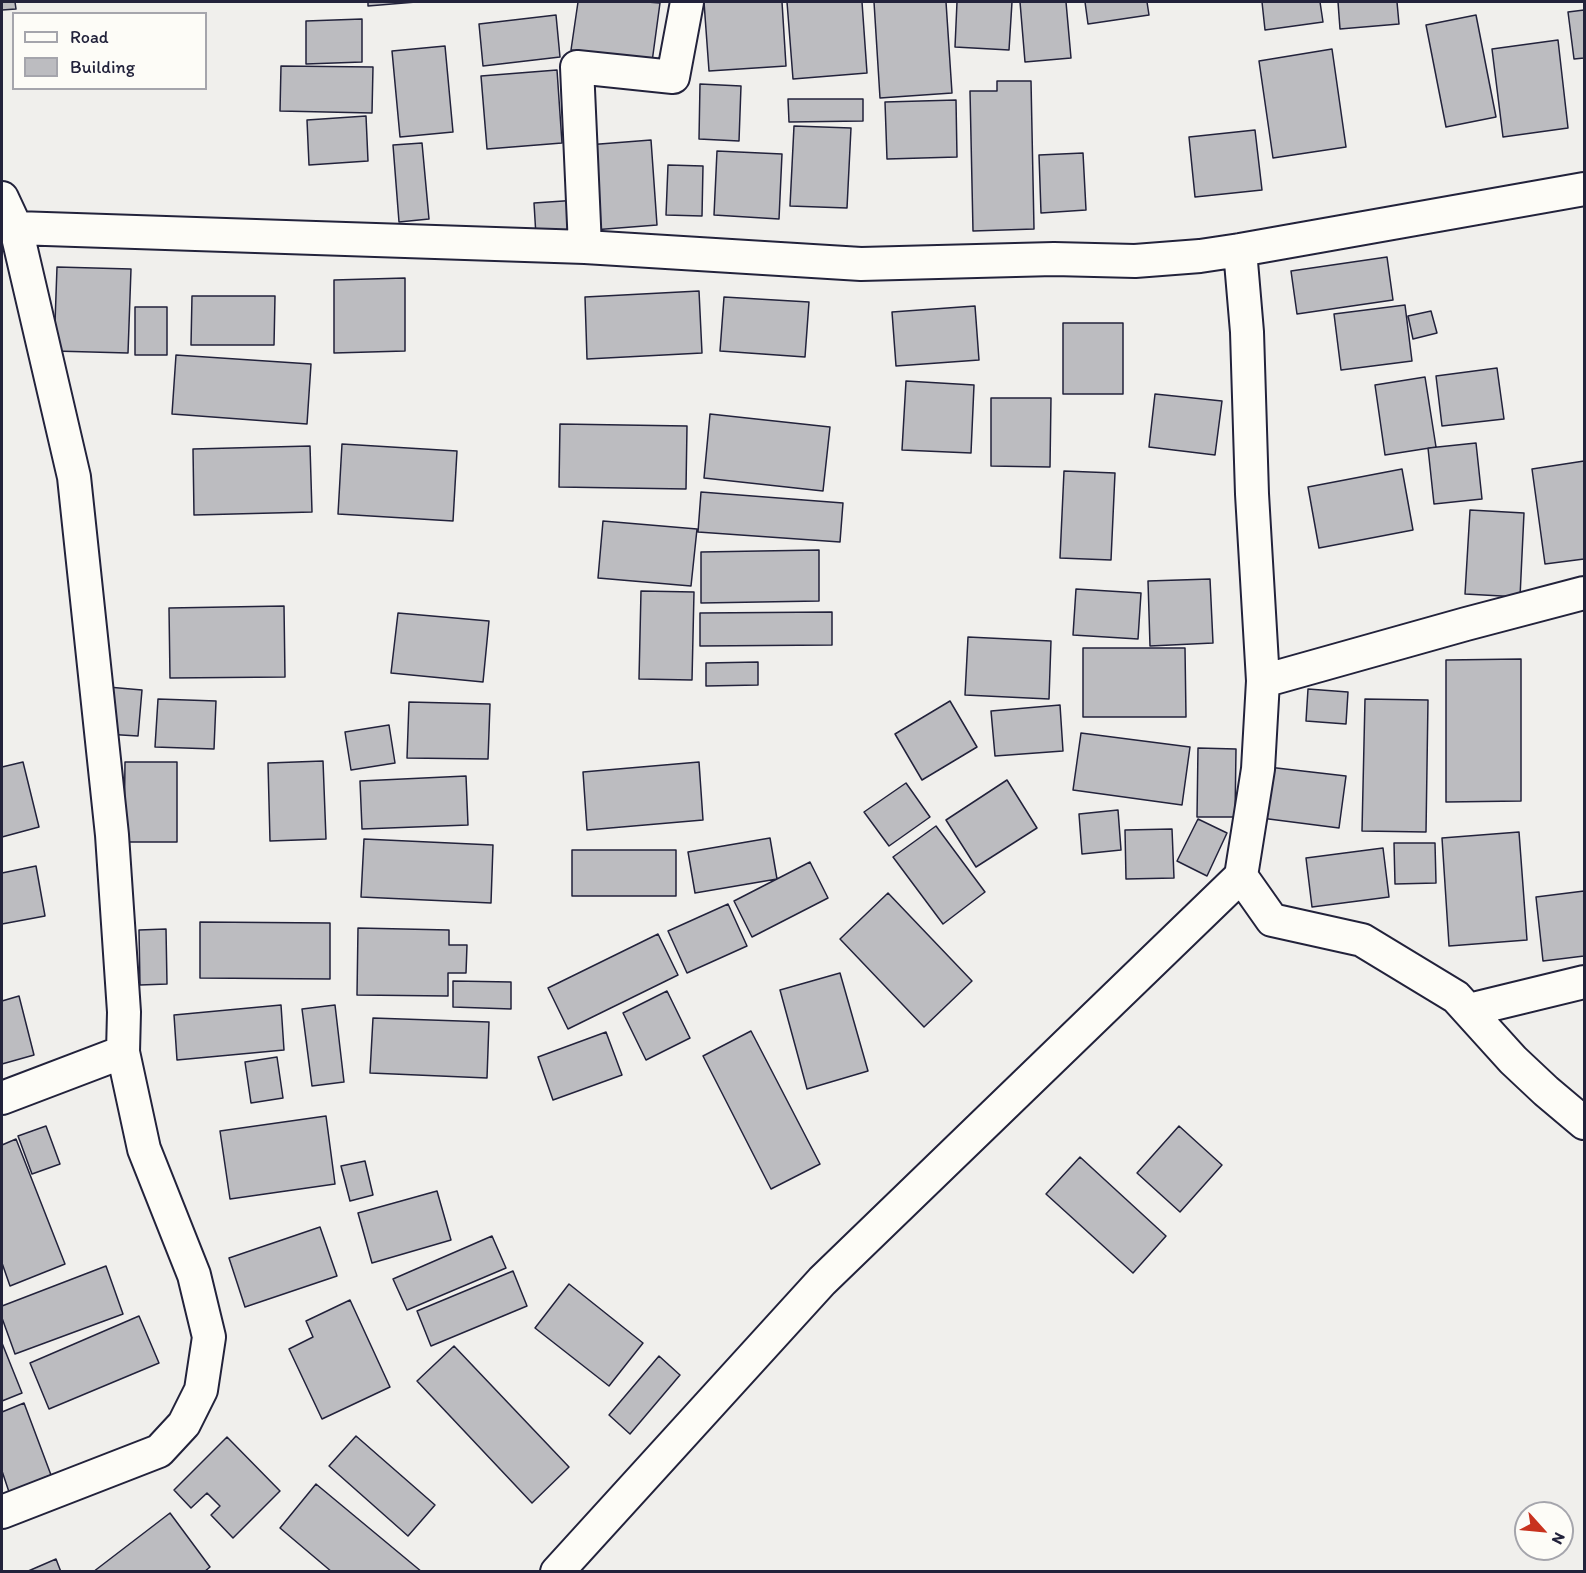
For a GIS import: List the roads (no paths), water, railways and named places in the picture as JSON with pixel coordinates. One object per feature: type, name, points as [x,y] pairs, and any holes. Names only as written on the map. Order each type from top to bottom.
[{"type":"street","points":[[585,247],[577,67],[673,76],[687,2]]},
{"type":"street","points":[[16,228],[585,247],[861,264],[1053,260],[1135,261],[1240,250],[1584,189]]},
{"type":"street","points":[[2,198],[16,228],[74,477],[112,835],[124,1012],[123,1052],[144,1149],[194,1275],[209,1337],[201,1390],[184,1424],[159,1451],[2,1512]]},
{"type":"street","points":[[557,1572],[822,1281],[1242,876],[1258,769],[1263,681],[1252,494],[1247,332],[1240,250]]},
{"type":"street","points":[[1263,681],[1584,593]]},
{"type":"street","points":[[1242,876],[1272,920],[1362,940],[1456,997],[1513,1060],[1584,1123]]},
{"type":"street","points":[[1469,1010],[1584,981]]},
{"type":"street","points":[[2,1098],[123,1052]]}]
